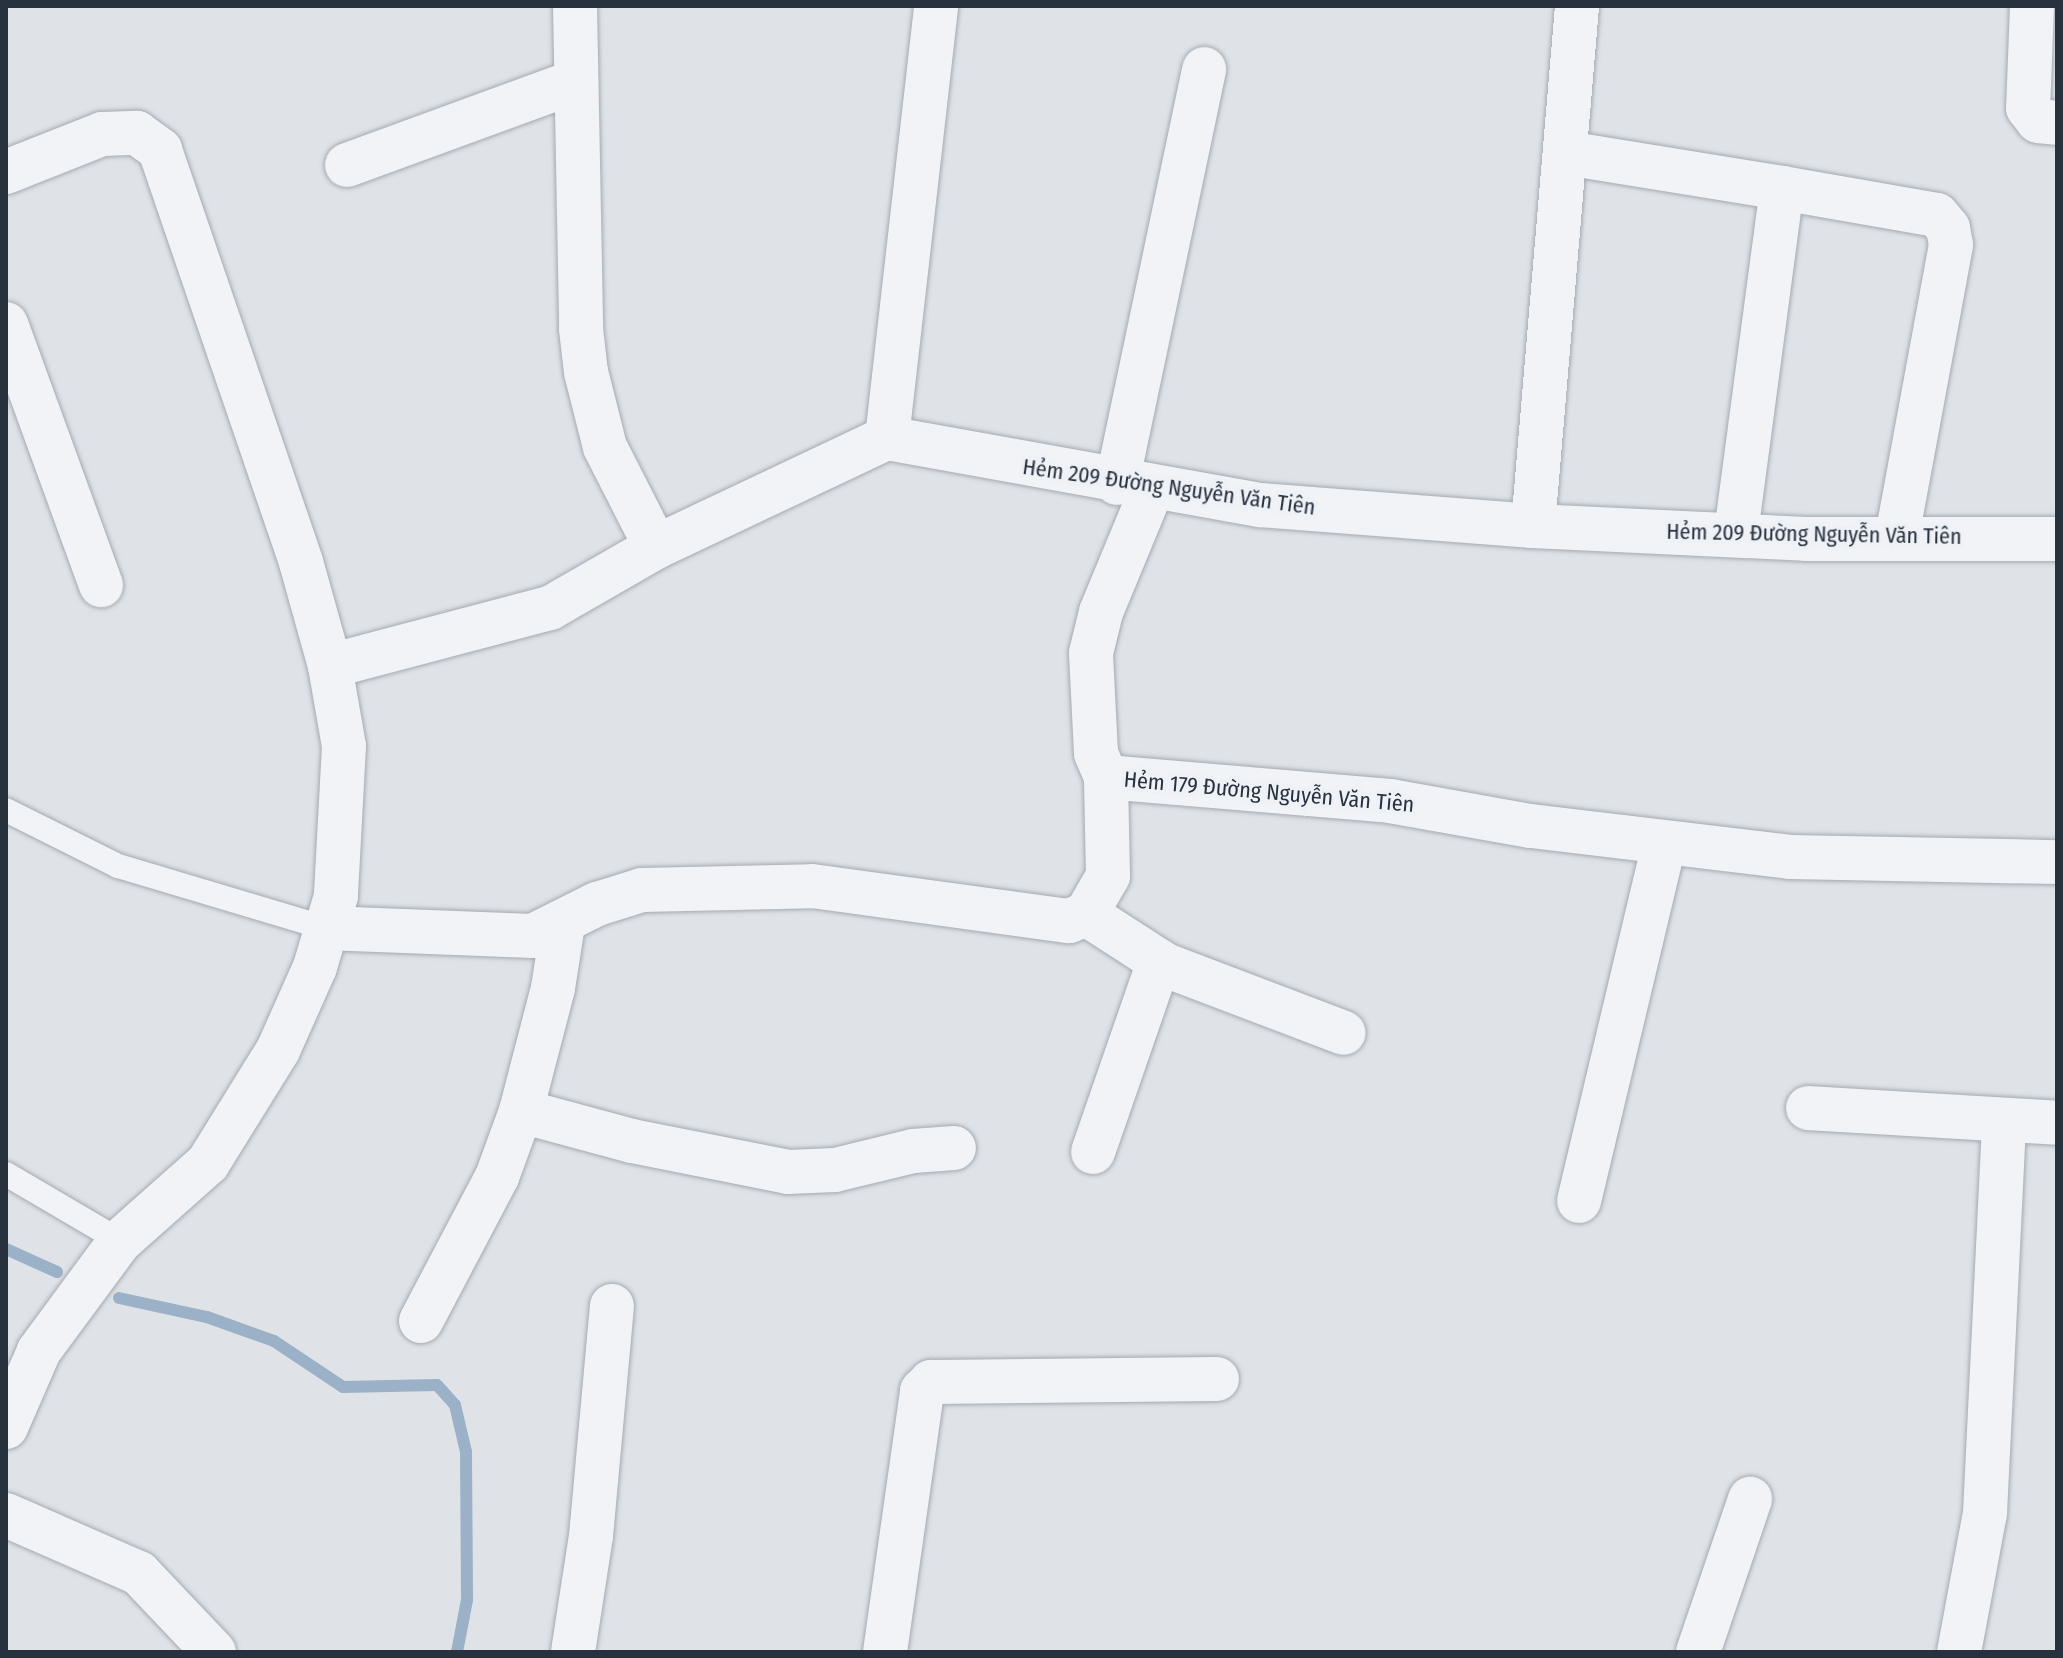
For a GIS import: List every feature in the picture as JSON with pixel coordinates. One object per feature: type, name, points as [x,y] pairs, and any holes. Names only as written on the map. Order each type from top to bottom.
[{"type":"street","points":[[575,6],[581,329],[586,372],[605,447],[656,547]]},
{"type":"street","points":[[330,666],[550,608],[656,547],[887,438],[936,6]]},
{"type":"street","points":[[1533,526],[1577,6]]},
{"type":"street","points":[[2032,6],[2028,108],[2038,121],[2057,123]]},
{"type":"street","points":[[1106,777],[1096,753],[1091,653],[1134,486],[1204,69]]},
{"type":"street","points":[[347,165],[576,81]]},
{"type":"street","points":[[6,172],[102,134],[137,133],[160,150],[291,534],[330,666],[344,746],[342,848],[326,928],[278,1050],[208,1163],[120,1241],[39,1351],[6,1427]]},
{"type":"street","points":[[1566,153],[1937,215],[1948,228],[1951,245],[1897,536]]},
{"type":"street","points":[[1736,535],[1782,188]]},
{"type":"street","points":[[6,324],[101,585]]},
{"type":"street","name":"Hẻm 209 Đường Nguyễn Văn Tiên","points":[[887,438],[1134,486],[1260,505],[1533,526],[1736,535],[2057,539]]},
{"type":"street","name":"Hẻm 179 Đường Nguyễn Văn Tiên","points":[[1086,914],[1108,876],[1106,777],[1390,801],[1664,844],[1790,857],[2057,862]]},
{"type":"street","points":[[1579,1201],[1664,844]]},
{"type":"street","points":[[326,928],[533,936],[563,924],[597,904],[642,890],[812,886],[1069,921],[1086,914],[1159,961],[1344,1033]]},
{"type":"street","points":[[421,1321],[497,1177],[521,1111],[553,988],[563,924]]},
{"type":"street","points":[[1093,1152],[1159,961]]},
{"type":"street","points":[[1808,1108],[2004,1124],[2057,1123]]},
{"type":"street","points":[[521,1111],[632,1141],[788,1172],[835,1170],[913,1151],[954,1148]]},
{"type":"street","points":[[1959,1652],[1985,1513],[2004,1124]]},
{"type":"street","points":[[573,1652],[591,1536],[612,1306]]},
{"type":"street","points":[[885,1652],[922,1391],[931,1382],[1217,1379]]},
{"type":"street","points":[[1698,1652],[1750,1499]]},
{"type":"street","points":[[6,1515],[32,1522],[139,1573],[214,1652]]},
{"type":"lane","points":[[6,810],[118,866],[326,928]]},
{"type":"lane","points":[[6,1174],[120,1241]]},
{"type":"waterway","points":[[6,1249],[57,1272]]},
{"type":"waterway","points":[[119,1298],[207,1317],[274,1341],[343,1387],[437,1385],[455,1405],[466,1452],[467,1600],[457,1652]]}]
